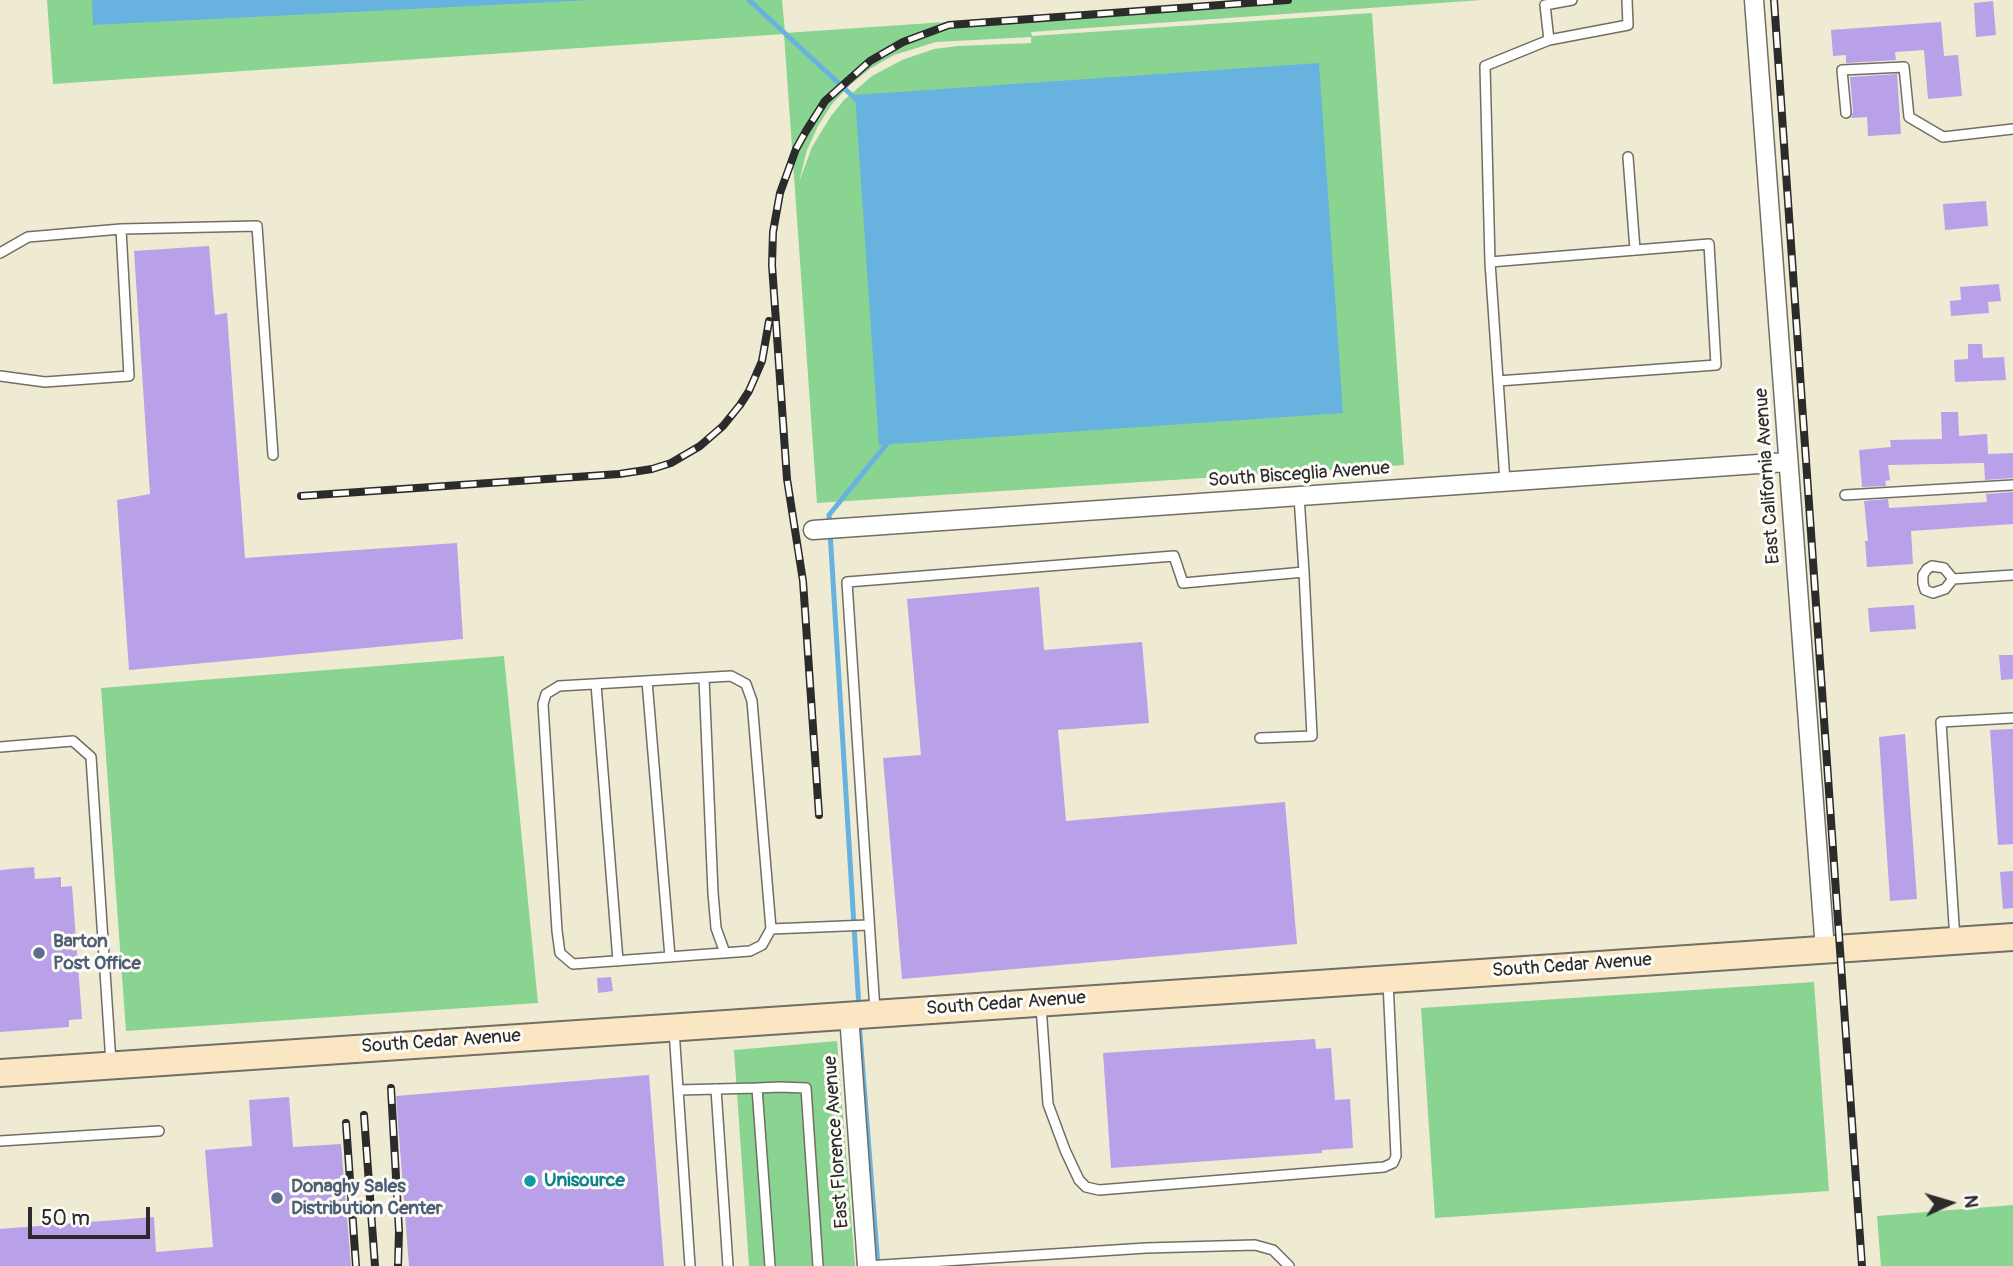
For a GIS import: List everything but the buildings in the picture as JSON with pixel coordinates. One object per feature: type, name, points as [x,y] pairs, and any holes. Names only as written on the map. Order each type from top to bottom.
[{"type":"main road","name":"South Cedar Avenue","points":[[0,1073],[2013,937]]},
{"type":"street","name":"East California Avenue","points":[[1754,0],[1825,950]]},
{"type":"street","name":"South Bisceglia Avenue","points":[[813,530],[1787,462]]},
{"type":"street","name":"East Florence Avenue","points":[[862,1014],[867,1266]]},
{"type":"lane","points":[[1549,40],[1545,5],[1572,0]]},
{"type":"lane","points":[[1505,482],[1490,262],[1485,66],[1549,40],[1629,25],[1627,0]]},
{"type":"lane","points":[[1846,113],[1842,70],[1903,67],[1909,117],[1943,136],[2013,129]]},
{"type":"lane","points":[[1628,157],[1635,250]]},
{"type":"lane","points":[[0,253],[28,237],[121,229],[257,226],[273,455]]},
{"type":"lane","points":[[0,376],[45,382],[129,376],[121,229]]},
{"type":"lane","points":[[1490,262],[1709,244],[1716,365],[1499,381]]},
{"type":"lane","points":[[1845,495],[2013,485]]},
{"type":"lane","points":[[1260,738],[1312,736],[1299,496]]},
{"type":"lane","points":[[862,1014],[868,925],[847,582],[1174,556],[1183,583],[1304,572]]},
{"type":"lane","points":[[1953,579],[2013,575]]},
{"type":"lane","points":[[732,676],[746,684],[752,701],[771,929],[762,945],[750,951],[573,964],[560,953],[557,931],[543,704],[546,694],[559,686],[647,681],[732,676]]},
{"type":"lane","points":[[705,678],[713,893],[716,928],[724,953]]},
{"type":"lane","points":[[647,681],[670,957]]},
{"type":"lane","points":[[596,684],[618,961]]},
{"type":"lane","points":[[1955,942],[1941,722],[2013,718]]},
{"type":"lane","points":[[0,747],[73,741],[92,757],[111,1065]]},
{"type":"lane","points":[[771,929],[868,925]]},
{"type":"lane","points":[[1041,1002],[1048,1104],[1079,1180],[1086,1187],[1098,1190],[1384,1167],[1393,1163],[1396,1156],[1388,979]]},
{"type":"lane","points":[[673,1026],[690,1266]]},
{"type":"lane","points":[[757,1088],[770,1266]]},
{"type":"lane","points":[[678,1090],[806,1088],[818,1266]]},
{"type":"lane","points":[[716,1089],[728,1266]]},
{"type":"lane","points":[[0,1141],[159,1131]]},
{"type":"lane","points":[[867,1266],[989,1262],[1146,1248],[1255,1245],[1273,1250],[1289,1266]]},
{"type":"green space","points":[[47,0],[782,0],[785,33],[1266,0],[1482,0],[1031,32],[1032,36],[1372,13],[1404,465],[817,503],[784,34],[53,84]],"holes":[[[1031,37],[1031,43],[934,49],[902,60],[872,76],[844,100],[831,116],[812,147],[799,182],[807,150],[818,126],[832,104],[871,68],[894,55],[936,42]]]},
{"type":"green space","points":[[504,656],[538,1003],[126,1031],[101,688]]},
{"type":"green space","points":[[1814,982],[1829,1191],[1435,1218],[1421,1008]]},
{"type":"green space","points":[[837,1041],[855,1266],[749,1266],[734,1050]]},
{"type":"green space","points":[[2013,1205],[2013,1266],[1881,1266],[1877,1216]]},
{"type":"water","points":[[92,0],[591,0],[93,25]]},
{"type":"water","points":[[1319,63],[1343,413],[879,445],[855,95]]},
{"type":"waterway","points":[[749,0],[860,103]]},
{"type":"waterway","points":[[859,1008],[829,515],[889,441]]},
{"type":"waterway","points":[[859,1021],[878,1266]]},
{"type":"railway","points":[[819,815],[803,581],[787,479],[772,265],[773,232],[780,193],[796,149],[806,131],[825,101],[870,61],[903,42],[949,25],[1288,0]]},
{"type":"railway","points":[[1774,0],[1862,1266]]},
{"type":"railway","points":[[301,496],[619,474],[671,463],[700,446],[723,426],[740,405],[762,361],[769,321]]},
{"type":"railway","points":[[391,1088],[399,1231],[398,1266]]},
{"type":"railway","points":[[364,1115],[375,1266]]},
{"type":"railway","points":[[346,1123],[356,1266]]},
{"type":"place","name":"Barton Post Office","points":[[39,953]]},
{"type":"place","name":"Unisource","points":[[530,1181]]},
{"type":"place","name":"Donaghy Sales Distribution Center","points":[[277,1198]]}]
